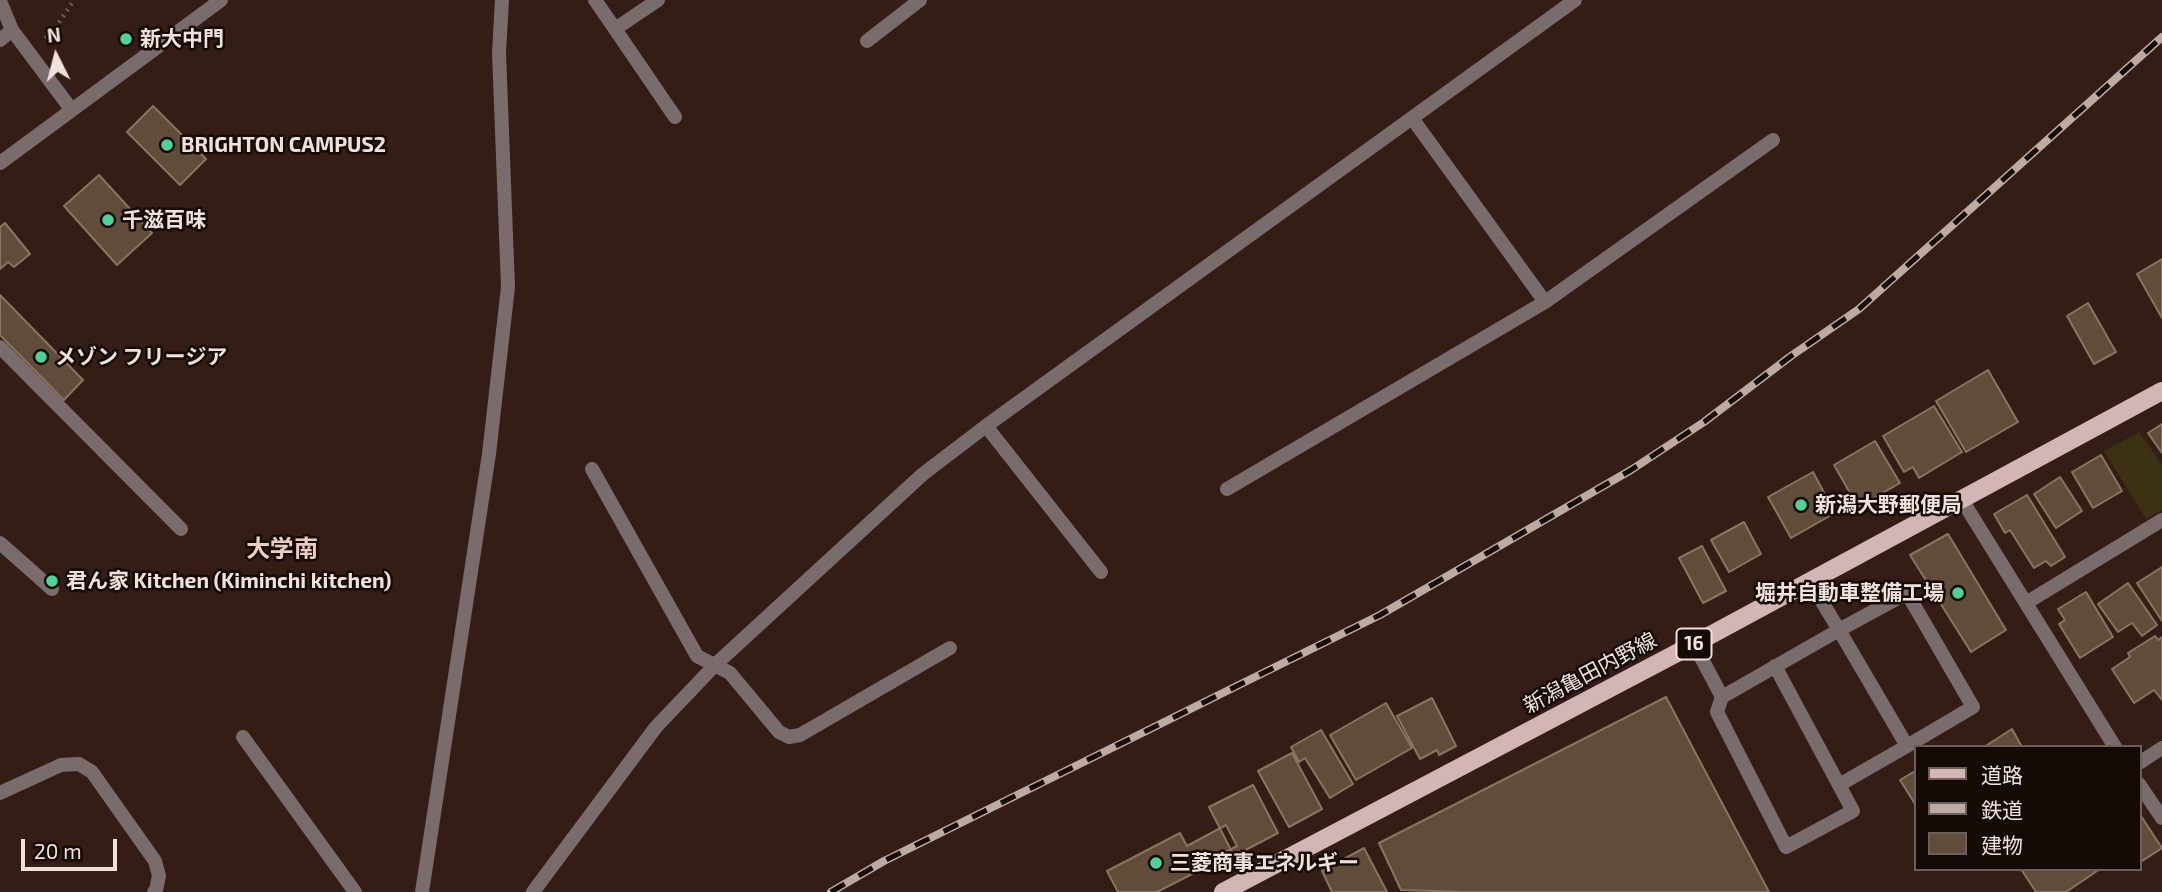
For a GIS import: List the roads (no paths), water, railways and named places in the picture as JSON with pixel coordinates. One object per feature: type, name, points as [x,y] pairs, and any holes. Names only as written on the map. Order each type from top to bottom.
[{"type":"main road","name":"新潟亀田内野線","points":[[1223,892],[1694,644],[2162,391]]},
{"type":"street","points":[[0,163],[220,0]]},
{"type":"street","points":[[422,892],[489,454],[508,287],[499,53],[502,0]]},
{"type":"street","points":[[595,0],[675,117]]},
{"type":"street","points":[[615,29],[658,0]]},
{"type":"street","points":[[867,41],[920,0]]},
{"type":"street","points":[[533,892],[656,727],[716,664],[923,474],[986,425],[1575,0]]},
{"type":"street","points":[[0,1],[12,30],[71,109]]},
{"type":"street","points":[[0,40],[12,30]]},
{"type":"street","points":[[1412,118],[1545,302]]},
{"type":"street","points":[[1227,489],[1545,302],[1773,140]]},
{"type":"street","points":[[0,347],[181,529]]},
{"type":"street","points":[[986,425],[1101,572]]},
{"type":"street","points":[[592,468],[697,656],[730,673],[779,732],[789,737],[800,735],[950,648]]},
{"type":"street","points":[[1962,500],[2114,745]]},
{"type":"street","points":[[2026,603],[2162,520]]},
{"type":"street","points":[[0,543],[52,589]]},
{"type":"street","points":[[1810,582],[1907,746]]},
{"type":"street","points":[[1775,666],[1839,785],[1853,811],[1786,847],[1717,712],[1722,696],[1775,666],[1907,593],[1973,707],[1839,785]]},
{"type":"street","points":[[1694,644],[1722,696]]},
{"type":"street","points":[[243,737],[355,892]]},
{"type":"street","points":[[2141,762],[2162,748]]},
{"type":"street","points":[[0,793],[61,765],[79,764],[92,772],[155,861],[159,876],[154,892]]},
{"type":"street","points":[[2141,787],[2162,818]]},
{"type":"railway","points":[[831,892],[884,861],[1380,615],[1631,470],[1704,422],[1859,309],[2162,37]]},
{"type":"place","name":"新大中門","points":[[126,39]]},
{"type":"place","name":"BRIGHTON CAMPUS2","points":[[167,145]]},
{"type":"place","name":"千滋百味","points":[[108,220]]},
{"type":"place","name":"メゾン フリージア","points":[[41,357]]},
{"type":"place","name":"新潟大野郵便局","points":[[1801,505]]},
{"type":"place","name":"君ん家 Kitchen (Kiminchi kitchen)","points":[[52,581]]},
{"type":"place","name":"堀井自動車整備工場","points":[[1958,593]]},
{"type":"place","name":"三菱商事エネルギー","points":[[1156,863]]},
{"type":"district","name":"大学南","points":[[282,549]]}]
